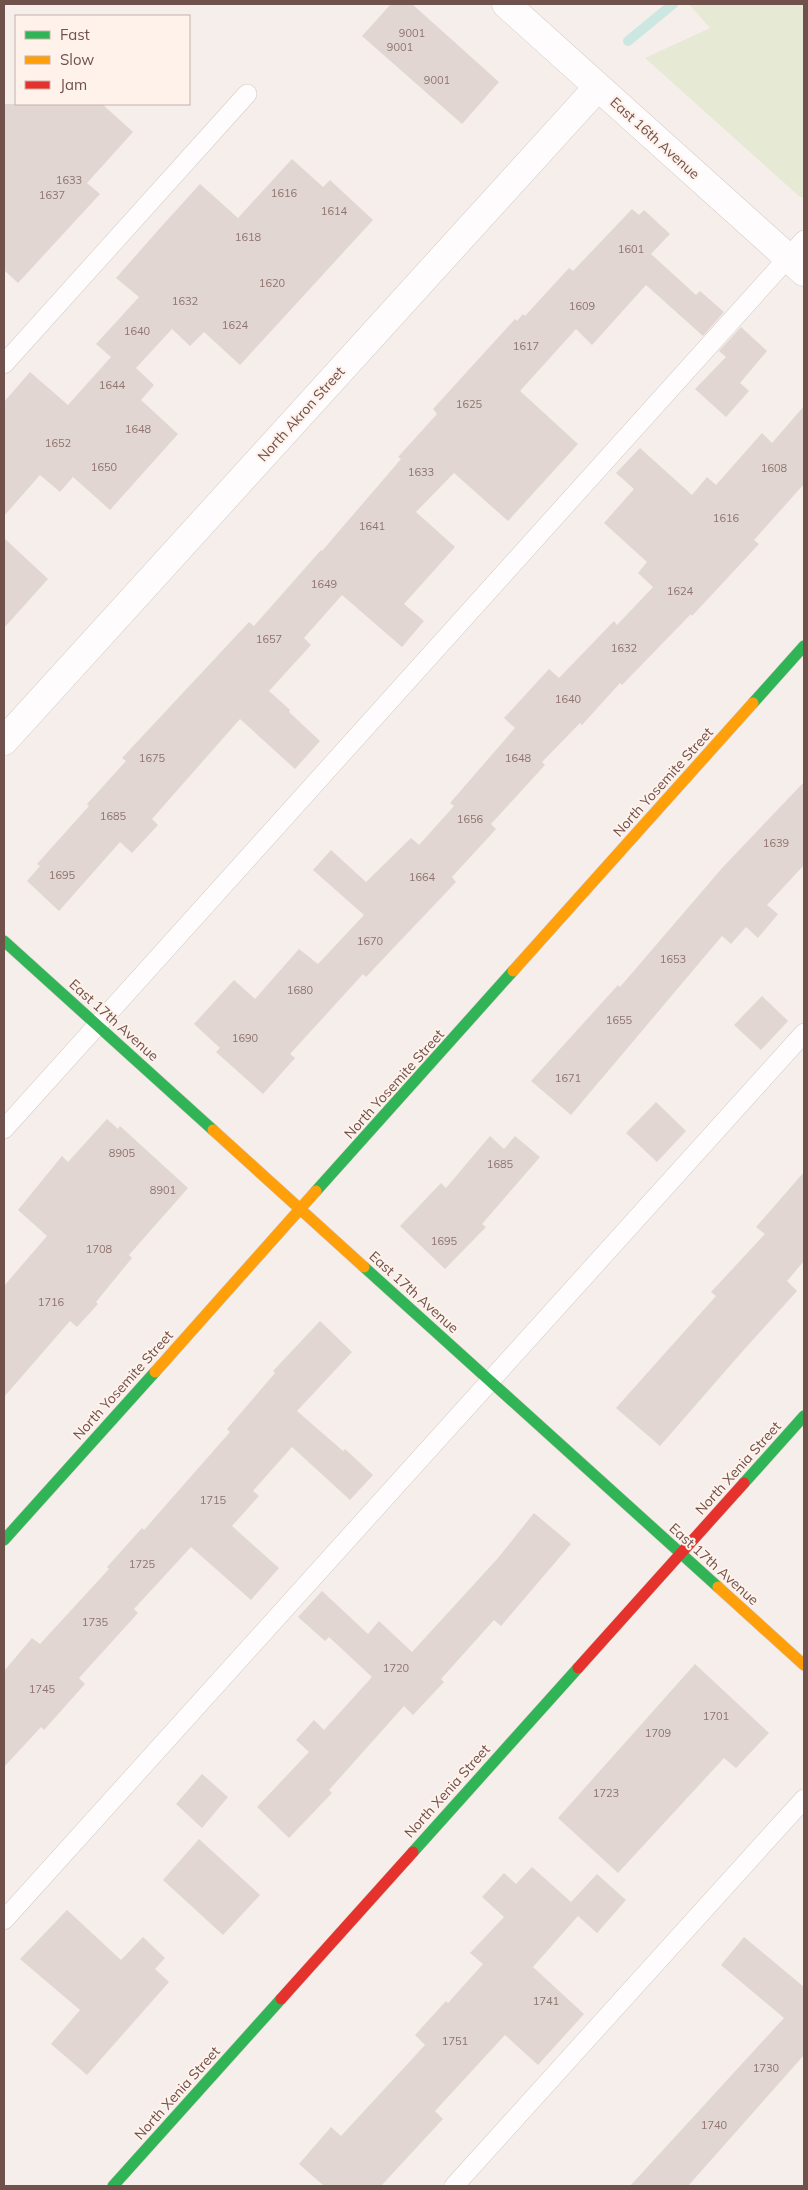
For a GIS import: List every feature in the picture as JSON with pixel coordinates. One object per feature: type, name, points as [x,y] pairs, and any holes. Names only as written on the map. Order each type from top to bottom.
[{"type":"street","name":"East 16th Avenue","points":[[506,4],[598,87],[799,257]]},
{"type":"street","name":"North Akron Street","points":[[4,741],[598,87]]},
{"type":"street","name":"North Yosemite Street","points":[[4,1540],[302,1210],[804,646]]},
{"type":"street","name":"East 17th Avenue","points":[[4,941],[804,1665]]},
{"type":"street","name":"North Xenia Street","points":[[113,2186],[804,1416]]},
{"type":"lane","points":[[4,364],[247,94]]},
{"type":"lane","points":[[4,1129],[799,257]]},
{"type":"lane","points":[[4,1920],[804,1033]]},
{"type":"lane","points":[[454,2186],[804,1799]]},
{"type":"green space","points":[[689,4],[804,4],[804,197],[800,197],[645,58],[710,28]]},
{"type":"building","points":[[391,4],[412,4],[499,82],[462,124],[362,36]]},
{"type":"building","points":[[4,104],[103,105],[133,132],[87,183],[100,194],[18,283],[4,270]]},
{"type":"building","points":[[292,159],[323,187],[330,180],[373,220],[240,365],[204,332],[190,346],[172,329],[136,368],[154,385],[141,400],[178,434],[110,510],[73,477],[60,492],[40,475],[4,516],[4,402],[30,372],[68,405],[111,357],[96,344],[139,297],[116,278],[200,184],[238,218]]},
{"type":"building","points":[[632,209],[639,215],[644,210],[670,234],[651,254],[696,295],[700,291],[724,312],[703,336],[646,285],[592,345],[576,329],[520,391],[578,444],[508,521],[454,473],[416,512],[455,547],[404,604],[424,621],[402,647],[342,595],[304,638],[311,645],[269,691],[320,741],[295,769],[240,719],[152,819],[158,825],[132,853],[120,842],[59,911],[27,881],[40,866],[37,864],[126,761],[122,758],[249,622],[254,626],[322,551],[401,459],[398,457],[437,414],[433,409],[515,319],[517,321],[523,314],[525,316],[569,268],[573,271]]},
{"type":"building","points":[[741,327],[767,351],[740,383],[749,391],[726,417],[695,389],[726,357],[719,351]]},
{"type":"building","points":[[804,406],[804,484],[754,540],[759,544],[692,616],[691,614],[622,685],[620,683],[582,725],[580,723],[542,762],[545,765],[491,824],[496,829],[452,877],[456,882],[366,977],[363,974],[290,1054],[295,1058],[263,1094],[216,1052],[220,1048],[194,1024],[234,980],[255,999],[299,949],[318,964],[364,915],[313,870],[331,850],[366,882],[411,838],[419,845],[454,806],[450,803],[515,728],[504,718],[549,669],[559,678],[614,621],[617,625],[653,587],[638,573],[647,562],[604,523],[634,489],[616,473],[640,448],[692,495],[707,477],[716,485],[762,433],[772,443]]},
{"type":"building","points":[[4,538],[48,579],[4,628]]},
{"type":"building","points":[[804,782],[804,865],[767,905],[778,914],[758,938],[746,927],[731,944],[722,936],[571,1115],[531,1081],[618,985],[620,987],[723,867]]},
{"type":"building","points":[[762,996],[788,1021],[761,1050],[734,1025]]},
{"type":"building","points":[[656,1102],[686,1131],[657,1162],[626,1133]]},
{"type":"building","points":[[107,1119],[118,1129],[120,1126],[188,1188],[129,1255],[132,1258],[96,1302],[98,1304],[77,1327],[70,1321],[4,1397],[4,1286],[47,1236],[18,1210],[62,1156],[68,1162]]},
{"type":"building","points":[[490,1136],[504,1149],[515,1136],[540,1157],[482,1224],[486,1227],[445,1269],[400,1226],[441,1183],[446,1188]]},
{"type":"building","points":[[804,1172],[804,1261],[787,1281],[797,1291],[660,1446],[616,1408],[716,1296],[711,1292],[765,1234],[756,1227]]},
{"type":"building","points":[[320,1321],[352,1352],[297,1411],[343,1451],[345,1449],[373,1475],[350,1500],[292,1447],[253,1491],[259,1496],[232,1526],[279,1568],[251,1600],[191,1547],[134,1609],[138,1613],[79,1678],[85,1684],[44,1730],[41,1727],[4,1767],[4,1671],[32,1638],[40,1644],[109,1569],[107,1567],[142,1528],[144,1530],[230,1432],[227,1429],[275,1373],[273,1371]]},
{"type":"building","points":[[534,1513],[571,1544],[501,1626],[494,1620],[441,1679],[444,1682],[413,1715],[404,1706],[329,1790],[332,1793],[289,1838],[257,1807],[309,1752],[296,1740],[314,1720],[324,1730],[372,1677],[329,1637],[325,1641],[298,1617],[322,1591],[368,1634],[379,1621],[412,1652],[498,1558]]},
{"type":"building","points":[[695,1664],[769,1733],[736,1768],[724,1758],[618,1873],[558,1818]]},
{"type":"building","points":[[202,1774],[228,1797],[202,1828],[176,1804]]},
{"type":"building","points":[[199,1839],[260,1895],[223,1935],[163,1880]]},
{"type":"building","points":[[532,1867],[571,1902],[597,1874],[626,1900],[597,1933],[578,1916],[533,1967],[584,2014],[538,2065],[505,2035],[435,2111],[443,2119],[381,2186],[324,2186],[299,2164],[331,2127],[341,2136],[425,2045],[415,2035],[446,2001],[448,2003],[483,1964],[470,1953],[504,1917],[482,1897],[504,1873],[516,1884]]},
{"type":"building","points":[[67,1910],[121,1960],[143,1937],[165,1958],[155,1969],[169,1982],[87,2075],[51,2044],[80,2010],[20,1959]]},
{"type":"building","points":[[744,1937],[804,1987],[804,2055],[688,2186],[630,2186],[784,2018],[721,1965]]},
{"type":"waterway","points":[[628,41],[673,4]]},
{"type":"traffic: fast","points":[[753,703],[804,646]]},
{"type":"traffic: fast","points":[[4,941],[213,1130]]},
{"type":"traffic: fast","points":[[316,1191],[513,971]]},
{"type":"traffic: fast","points":[[364,1267],[718,1587]]},
{"type":"traffic: fast","points":[[4,1540],[155,1372]]},
{"type":"traffic: fast","points":[[744,1483],[804,1416]]},
{"type":"traffic: fast","points":[[413,1852],[578,1668]]},
{"type":"traffic: fast","points":[[113,2186],[281,1999]]},
{"type":"traffic: slow","points":[[513,971],[753,703]]},
{"type":"traffic: slow","points":[[213,1130],[364,1267]]},
{"type":"traffic: slow","points":[[155,1372],[316,1191]]},
{"type":"traffic: slow","points":[[718,1587],[804,1665]]},
{"type":"traffic: jam","points":[[578,1668],[744,1483]]},
{"type":"traffic: jam","points":[[281,1999],[413,1852]]}]
